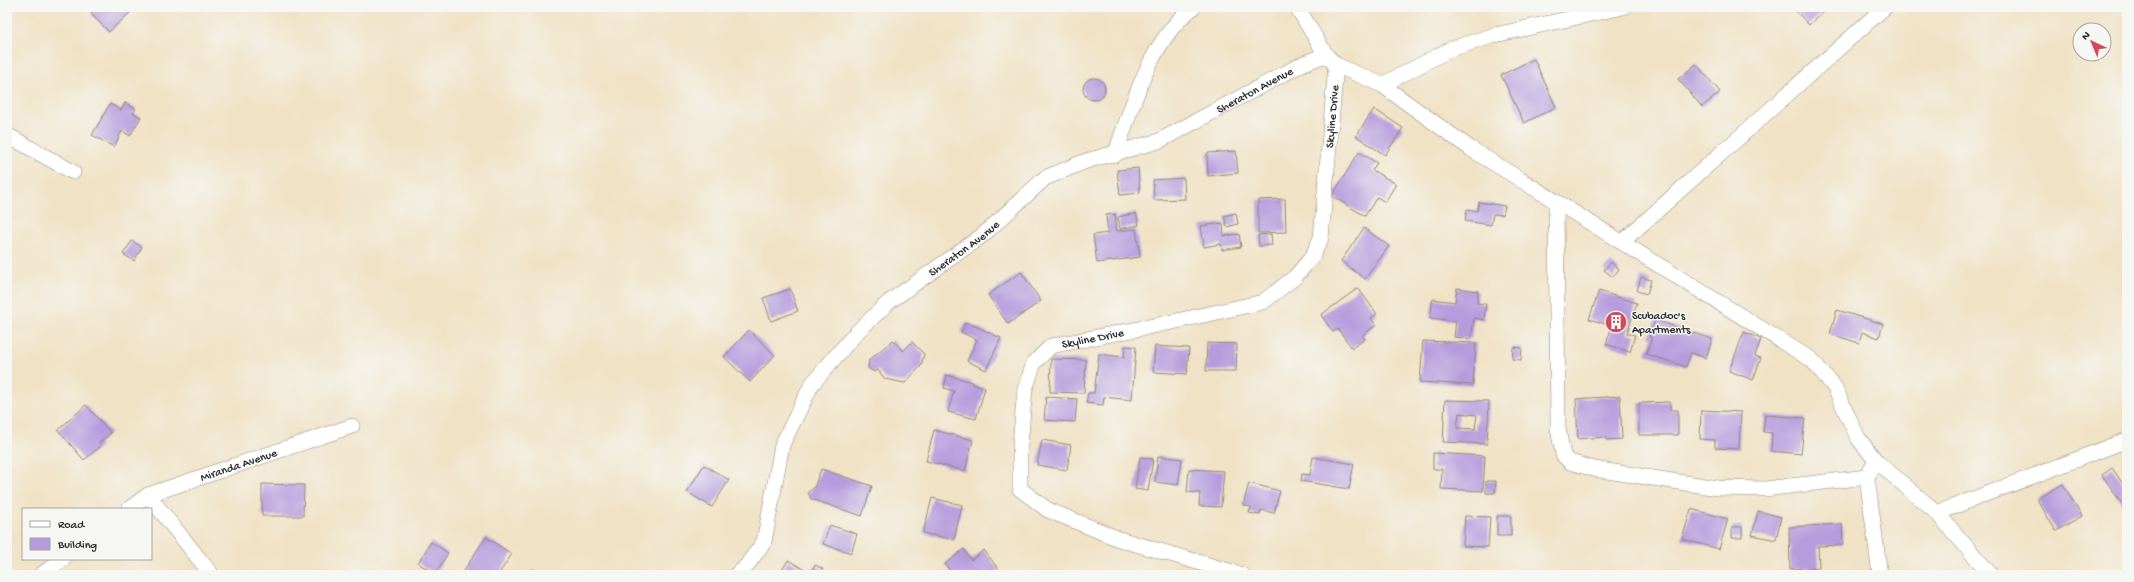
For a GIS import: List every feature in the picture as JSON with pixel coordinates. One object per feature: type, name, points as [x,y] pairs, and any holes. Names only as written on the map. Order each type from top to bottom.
[{"type":"street","points":[[1114,155],[1139,86],[1167,34],[1180,17],[1194,7]]},
{"type":"street","points":[[1297,7],[1331,60],[1382,85],[1471,149],[1812,360],[1835,388],[1858,438],[1876,461],[1937,513],[1991,575]]},
{"type":"street","points":[[1382,85],[1451,49],[1495,35],[1623,7]]},
{"type":"street","points":[[1622,242],[1885,7]]},
{"type":"street","name":"Sheraton Avenue","points":[[736,575],[744,569],[764,542],[782,445],[812,384],[856,333],[889,302],[983,235],[1045,178],[1086,161],[1114,155],[1159,141],[1304,63],[1331,60]]},
{"type":"street","name":"Skyline Drive","points":[[1242,575],[1119,539],[1048,510],[1020,489],[1020,445],[1025,389],[1034,363],[1051,346],[1163,324],[1262,302],[1295,277],[1312,257],[1321,238],[1331,60]]},
{"type":"street","points":[[7,135],[73,172]]},
{"type":"street","points":[[1556,202],[1558,428],[1563,455],[1570,462],[1594,470],[1718,488],[1765,489],[1867,477]]},
{"type":"street","name":"Miranda Avenue","points":[[130,508],[148,495],[352,426]]},
{"type":"street","points":[[1937,513],[2127,440]]},
{"type":"street","points":[[1876,461],[1867,477],[1880,575]]},
{"type":"street","points":[[148,495],[212,575]]},
{"type":"street","points":[[41,575],[61,560]]},
{"type":"building","points":[[95,7],[136,7],[109,32],[91,14],[96,9]]},
{"type":"building","points":[[1792,7],[1828,7],[1809,25]]},
{"type":"building","points":[[1534,59],[1556,107],[1524,123],[1501,75]]},
{"type":"building","points":[[1696,64],[1720,92],[1702,107],[1678,79]]},
{"type":"building","points":[[1094,78],[1102,81],[1105,89],[1102,97],[1094,100],[1086,97],[1083,89],[1086,81]]},
{"type":"building","points":[[125,103],[136,109],[133,113],[141,117],[130,136],[122,131],[114,147],[92,135],[110,104],[121,110]]},
{"type":"building","points":[[1374,109],[1403,128],[1385,155],[1356,136]]},
{"type":"building","points":[[1236,151],[1238,173],[1208,176],[1207,153]]},
{"type":"building","points":[[1359,152],[1377,163],[1372,170],[1396,184],[1385,202],[1377,197],[1365,216],[1332,196]]},
{"type":"building","points":[[1138,168],[1140,193],[1120,195],[1117,170]]},
{"type":"building","points":[[1184,178],[1185,199],[1154,200],[1153,180]]},
{"type":"building","points":[[1285,199],[1286,232],[1258,233],[1258,200]]},
{"type":"building","points":[[1479,202],[1505,206],[1503,215],[1493,214],[1491,225],[1465,221],[1467,209],[1477,211]]},
{"type":"building","points":[[1136,213],[1139,225],[1120,229],[1118,217]]},
{"type":"building","points":[[1236,213],[1238,224],[1227,227],[1224,216]]},
{"type":"building","points":[[1115,214],[1117,231],[1136,229],[1140,257],[1097,263],[1093,235],[1108,233],[1106,215]]},
{"type":"building","points":[[1223,223],[1224,236],[1239,234],[1241,247],[1222,250],[1221,244],[1204,247],[1201,226]]},
{"type":"building","points":[[1364,228],[1389,246],[1365,279],[1341,261]]},
{"type":"building","points":[[1271,234],[1272,245],[1259,246],[1258,235]]},
{"type":"building","points":[[132,241],[142,247],[134,261],[123,254]]},
{"type":"building","points":[[1611,262],[1619,269],[1613,277],[1604,270]]},
{"type":"building","points":[[1021,272],[1041,301],[1008,324],[988,295]]},
{"type":"building","points":[[1641,277],[1651,280],[1647,294],[1637,291]]},
{"type":"building","points":[[1358,288],[1377,314],[1371,318],[1376,325],[1363,335],[1365,339],[1352,348],[1338,329],[1333,332],[1321,315]]},
{"type":"building","points":[[1457,288],[1478,291],[1477,303],[1486,304],[1484,320],[1474,318],[1471,339],[1454,337],[1456,321],[1430,318],[1433,299],[1455,302]]},
{"type":"building","points":[[790,289],[798,311],[771,321],[763,298]]},
{"type":"building","name":"Scubadoc's Apartments","points":[[1599,291],[1637,303],[1627,333],[1635,335],[1630,352],[1606,344],[1612,326],[1589,319]]},
{"type":"building","points":[[1837,310],[1883,324],[1879,338],[1862,332],[1859,343],[1830,334]]},
{"type":"building","points":[[1655,320],[1712,339],[1706,358],[1691,353],[1686,367],[1646,354],[1652,338],[1649,337]]},
{"type":"building","points":[[966,322],[1001,338],[986,370],[967,361],[977,340],[961,332]]},
{"type":"building","points":[[749,330],[775,355],[750,382],[724,357]]},
{"type":"building","points":[[1744,332],[1761,339],[1755,356],[1761,358],[1753,380],[1729,371]]},
{"type":"building","points":[[893,340],[903,351],[912,342],[924,354],[921,366],[905,383],[885,379],[878,370],[874,372],[868,368],[869,360]]},
{"type":"building","points":[[1423,341],[1476,343],[1473,385],[1420,382]]},
{"type":"building","points":[[1207,343],[1237,344],[1236,371],[1206,371]]},
{"type":"building","points":[[1125,346],[1136,347],[1132,400],[1104,397],[1103,405],[1086,403],[1088,393],[1094,393],[1099,354],[1124,357]]},
{"type":"building","points":[[1155,346],[1189,348],[1187,374],[1153,372]]},
{"type":"building","points":[[1513,347],[1522,348],[1521,360],[1512,359]]},
{"type":"building","points":[[1051,359],[1086,360],[1084,393],[1050,392]]},
{"type":"building","points":[[947,375],[972,382],[972,384],[985,388],[976,419],[948,412],[954,391],[944,388]]},
{"type":"building","points":[[1620,396],[1622,439],[1606,440],[1606,437],[1578,439],[1576,399]]},
{"type":"building","points":[[1046,397],[1077,399],[1075,422],[1044,420]]},
{"type":"building","points":[[1445,400],[1489,401],[1487,444],[1443,442]],"holes":[[[1459,413],[1477,415],[1475,429],[1457,428]]]},
{"type":"building","points":[[1670,402],[1670,410],[1678,410],[1678,435],[1639,435],[1639,403]]},
{"type":"building","points":[[86,405],[111,433],[99,443],[101,446],[84,460],[58,430]]},
{"type":"building","points":[[1701,410],[1741,412],[1739,449],[1715,448],[1715,440],[1700,439]]},
{"type":"building","points":[[1765,415],[1805,418],[1801,454],[1771,451],[1772,433],[1763,432]]},
{"type":"building","points":[[934,430],[973,440],[965,471],[926,461]]},
{"type":"building","points":[[1042,440],[1071,445],[1067,470],[1037,465]]},
{"type":"building","points":[[1433,453],[1485,456],[1483,491],[1441,489],[1442,469],[1433,469]]},
{"type":"building","points":[[1158,456],[1182,459],[1178,485],[1155,482]]},
{"type":"building","points":[[1140,457],[1153,459],[1148,491],[1135,489]]},
{"type":"building","points":[[1313,457],[1354,464],[1349,489],[1301,481],[1302,474],[1310,475]]},
{"type":"building","points":[[704,465],[729,480],[712,507],[687,492]]},
{"type":"building","points":[[2112,468],[2127,490],[2127,511],[2102,475]]},
{"type":"building","points":[[821,469],[872,486],[862,516],[811,499],[808,492],[814,488]]},
{"type":"building","points":[[1189,469],[1224,471],[1221,507],[1199,506],[1200,493],[1187,492]]},
{"type":"building","points":[[1486,481],[1496,481],[1495,493],[1486,493]]},
{"type":"building","points":[[1249,483],[1280,491],[1274,513],[1261,510],[1260,515],[1249,513],[1251,507],[1243,505]]},
{"type":"building","points":[[262,484],[304,485],[303,516],[262,516]]},
{"type":"building","points":[[2063,484],[2082,516],[2056,531],[2037,499]]},
{"type":"building","points":[[932,498],[962,505],[954,540],[923,533]]},
{"type":"building","points":[[1691,509],[1728,519],[1719,549],[1682,539]]},
{"type":"building","points":[[1758,511],[1781,517],[1776,540],[1752,535]]},
{"type":"building","points":[[1465,516],[1490,517],[1488,547],[1463,546]]},
{"type":"building","points":[[1497,516],[1511,516],[1511,536],[1497,536]]},
{"type":"building","points":[[1842,524],[1843,545],[1818,546],[1819,568],[1790,569],[1789,527]]},
{"type":"building","points":[[830,525],[857,534],[851,553],[823,544]]},
{"type":"building","points":[[1732,527],[1742,527],[1742,538],[1732,538]]},
{"type":"building","points":[[486,537],[512,554],[498,575],[461,575]]},
{"type":"building","points":[[431,542],[448,553],[435,574],[418,563]]},
{"type":"building","points":[[964,549],[971,560],[984,550],[999,570],[993,575],[953,575],[945,564]]},
{"type":"building","points":[[788,560],[810,573],[815,565],[823,569],[819,575],[786,575],[781,572]]},
{"type":"building","points":[[533,570],[541,575],[530,575]]},
{"type":"place","name":"Scubadoc's Apartments","points":[[1616,322]]}]
